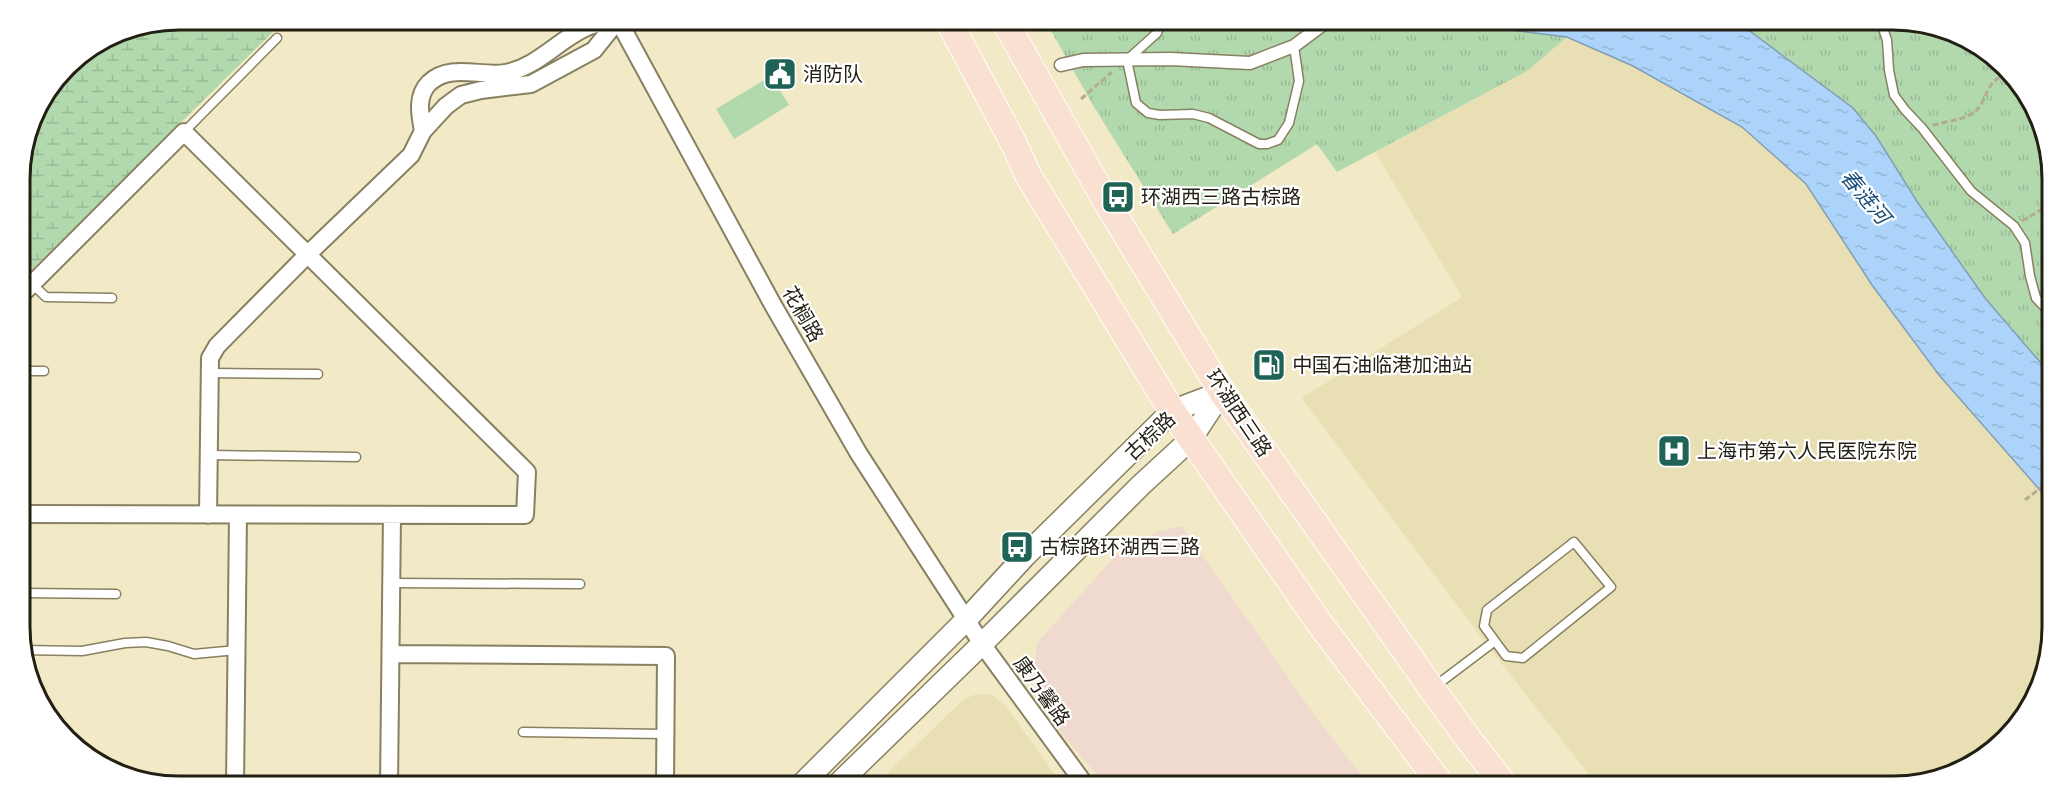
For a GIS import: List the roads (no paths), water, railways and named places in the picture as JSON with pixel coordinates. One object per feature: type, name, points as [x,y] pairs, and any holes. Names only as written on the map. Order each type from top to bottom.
[{"type":"main road","points":[[953,30],[1028,175],[1172,411],[1320,624],[1434,776]]},
{"type":"main road","name":"环湖西三路","points":[[1010,30],[1107,203],[1222,392],[1432,689],[1497,776]]},
{"type":"street","points":[[423,131],[419,111],[421,97],[429,84],[443,74],[459,71],[503,73],[517,70],[581,30]]},
{"type":"street","points":[[208,515],[210,358],[217,346],[411,155],[423,131],[446,106],[461,95],[481,90],[531,84],[594,50],[609,30]]},
{"type":"street","name":"花榈路","points":[[622,30],[773,305],[848,434],[966,620]]},
{"type":"street","points":[[1061,65],[1083,60],[1170,59],[1250,63],[1294,46],[1316,30]]},
{"type":"street","points":[[30,285],[184,132],[526,472],[525,515],[30,514]]},
{"type":"street","name":"古棕路","points":[[810,776],[966,620],[1024,557],[1172,411],[1222,392]]},
{"type":"street","name":"古棕路","points":[[846,776],[1141,485],[1191,439],[1222,392]]},
{"type":"street","points":[[235,776],[238,515]]},
{"type":"street","points":[[389,776],[392,515]]},
{"type":"street","name":"康乃馨路","points":[[966,620],[1079,776]]},
{"type":"street","points":[[391,654],[666,656],[665,776]]},
{"type":"lane","points":[[1158,30],[1127,60],[1136,103],[1148,113],[1193,114],[1209,118],[1259,144],[1278,140],[1289,123],[1299,81],[1294,46]]},
{"type":"lane","points":[[1884,30],[1887,40],[1888,70],[1894,95],[1971,191],[2014,226],[2025,243],[2036,298],[2042,304]]},
{"type":"lane","points":[[184,132],[277,39]]},
{"type":"lane","points":[[30,291],[46,297],[112,298]]},
{"type":"lane","points":[[30,371],[44,372]]},
{"type":"lane","points":[[210,373],[318,374]]},
{"type":"lane","points":[[209,455],[356,456]]},
{"type":"lane","points":[[1574,542],[1611,587],[1523,658],[1506,656],[1495,641],[1484,626],[1487,610],[1574,542]]},
{"type":"lane","points":[[392,583],[580,584]]},
{"type":"lane","points":[[30,593],[116,594]]},
{"type":"lane","points":[[1432,689],[1495,641]]},
{"type":"lane","points":[[32,650],[82,651],[125,643],[146,642],[194,654],[237,650]]},
{"type":"lane","points":[[523,732],[665,734]]},
{"type":"water","name":"春涟河","points":[[1510,30],[1748,30],[1853,108],[1876,136],[1918,203],[1985,298],[2042,364],[2042,493],[1939,375],[1872,285],[1806,184],[1742,127],[1633,66],[1567,37]]},
{"type":"place","name":"消防队","points":[[780,74]]},
{"type":"place","name":"环湖西三路古棕路","points":[[1118,197]]},
{"type":"place","name":"中国石油临港加油站","points":[[1269,365]]},
{"type":"place","name":"上海市第六人民医院东院","points":[[1674,451]]},
{"type":"place","name":"古棕路环湖西三路","points":[[1017,547]]}]
